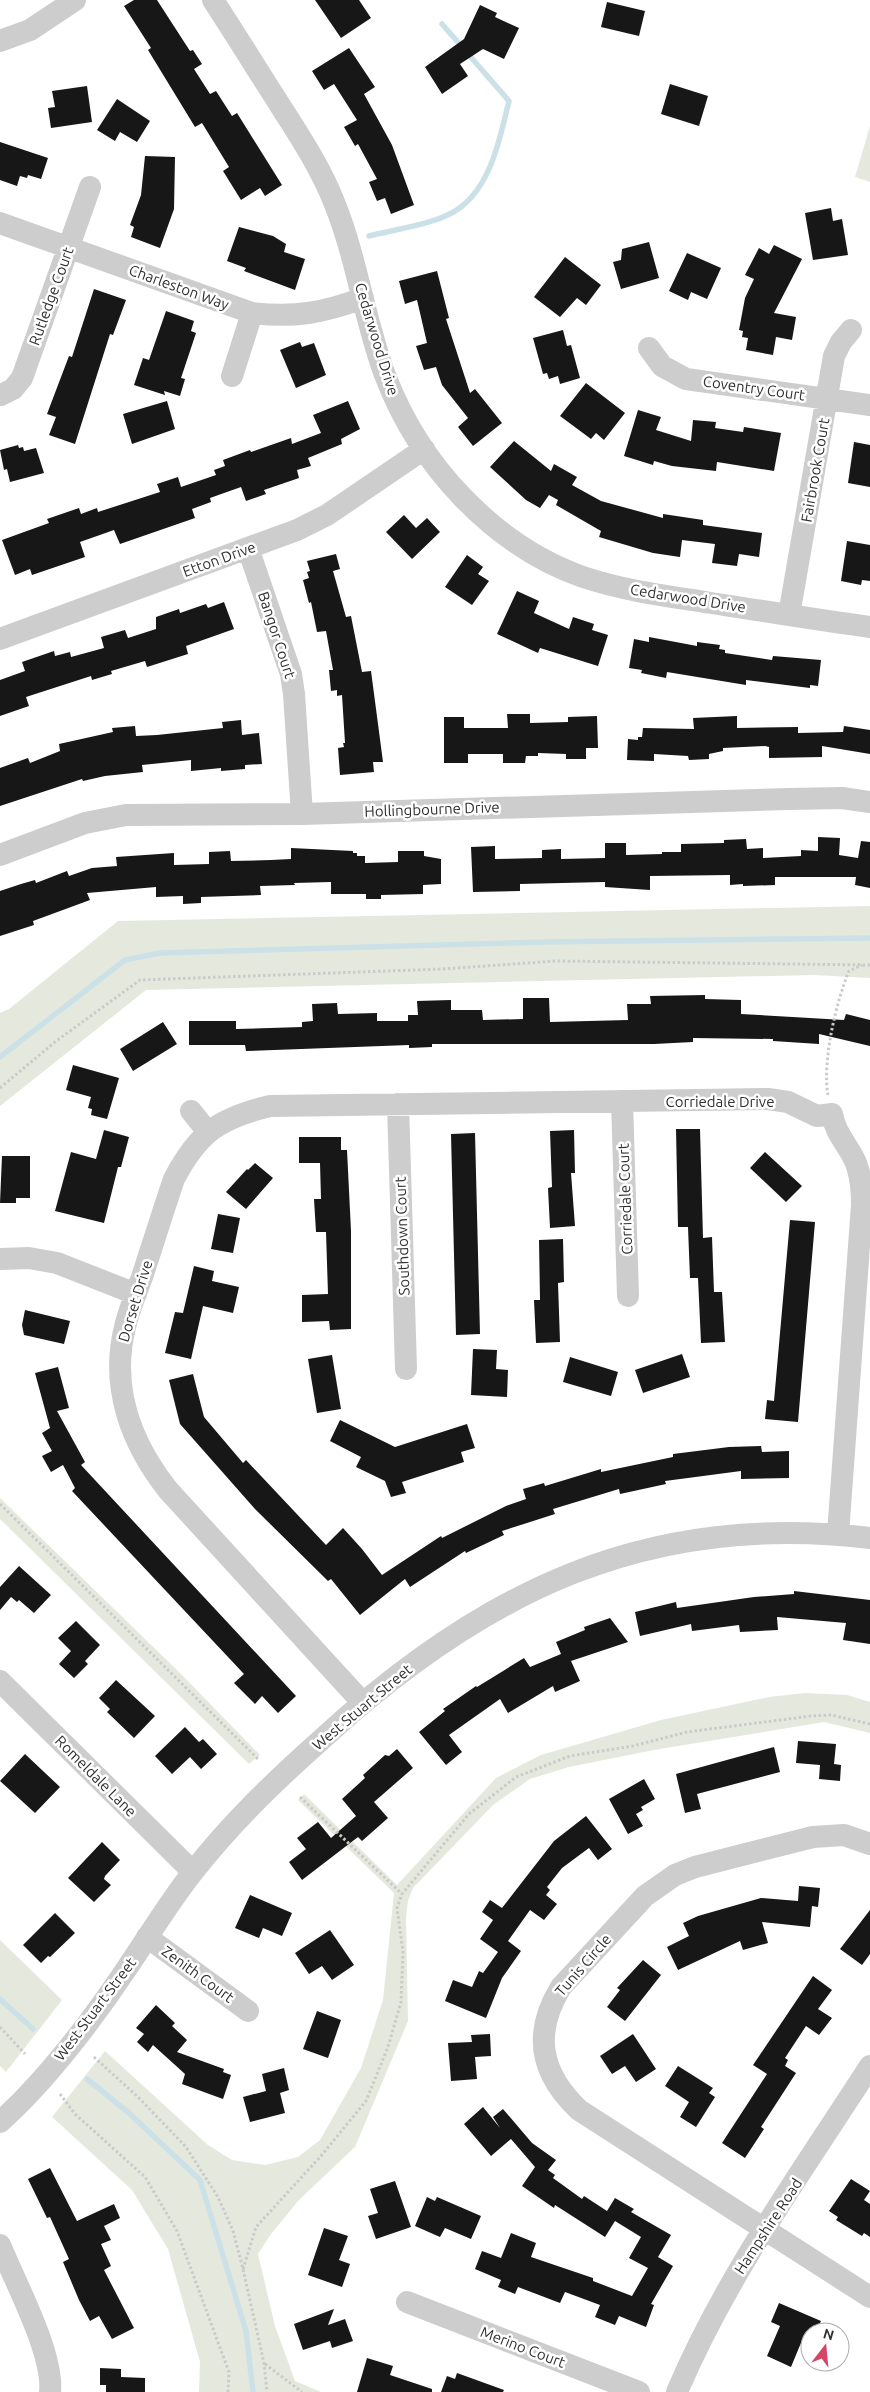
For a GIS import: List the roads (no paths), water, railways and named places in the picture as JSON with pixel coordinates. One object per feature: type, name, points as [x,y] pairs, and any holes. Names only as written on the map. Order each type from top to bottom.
[{"type":"street","points":[[0,41],[30,30],[75,0]]},
{"type":"street","name":"Cedarwood Drive","points":[[213,0],[320,169],[345,232],[385,375],[401,413],[424,449],[454,488],[480,514],[510,538],[542,558],[583,577],[635,591],[870,627]]},
{"type":"street","name":"Rutledge Court","points":[[1,395],[13,389],[22,378],[90,187]]},
{"type":"street","name":"Charleston Way","points":[[0,223],[252,313],[288,316],[311,314],[363,298]]},
{"type":"street","points":[[232,376],[252,313]]},
{"type":"street","name":"Fairbrook Court","points":[[789,615],[834,356],[841,342],[851,330]]},
{"type":"street","name":"Coventry Court","points":[[649,348],[662,366],[686,379],[870,405]]},
{"type":"street","name":"Etton Drive","points":[[0,638],[297,530],[327,515],[424,449]]},
{"type":"street","name":"Bangor Court","points":[[248,548],[290,674],[294,694],[302,814]]},
{"type":"street","name":"Hollingbourne Drive","points":[[0,854],[85,823],[126,815],[302,814],[842,798],[870,802]]},
{"type":"street","name":"Corriedale Drive","points":[[507,1103],[768,1099],[788,1102],[817,1116],[832,1114],[834,1128],[853,1157],[860,1177],[862,1204],[838,1534]]},
{"type":"street","name":"Corriedale Court","points":[[622,1101],[628,1296]]},
{"type":"street","name":"Dorset Drive","points":[[362,1702],[168,1490],[141,1453],[131,1430],[123,1401],[120,1376],[125,1327],[174,1179],[185,1157],[207,1131],[246,1112],[270,1106],[507,1103]]},
{"type":"street","name":"Southdown Court","points":[[398,1104],[406,1369]]},
{"type":"street","points":[[191,1111],[207,1131]]},
{"type":"street","points":[[0,1259],[30,1258],[57,1263],[136,1294]]},
{"type":"street","name":"West Stuart Street","points":[[0,2122],[17,2108],[51,2068],[127,1969],[193,1872],[258,1798],[362,1702],[439,1645],[499,1606],[545,1583],[593,1564],[642,1550],[692,1540],[784,1532],[838,1534],[870,1538]]},
{"type":"street","name":"Romeldale Lane","points":[[4,1694],[193,1872]]},
{"type":"street","name":"Tunis Circle","points":[[870,1844],[844,1835],[813,1837],[695,1867],[664,1880],[644,1896],[561,1988],[551,2003],[544,2025],[543,2043],[552,2079],[562,2094],[579,2110],[870,2297]]},
{"type":"street","name":"Zenith Court","points":[[147,1937],[248,2011]]},
{"type":"street","name":"Hampshire Road","points":[[677,2392],[698,2343],[725,2291],[870,2066]]},
{"type":"street","points":[[0,2245],[47,2359],[51,2380],[50,2392]]},
{"type":"street","name":"Merino Court","points":[[407,2302],[640,2392]]},
{"type":"waterway","points":[[369,236],[430,222],[461,207],[472,197],[480,185],[498,144],[509,101],[442,24]]},
{"type":"waterway","points":[[0,1057],[125,960],[160,953],[544,942],[870,938]]},
{"type":"waterway","points":[[0,1999],[33,2029]]},
{"type":"waterway","points":[[87,2079],[129,2113],[200,2180],[246,2331],[253,2392]]}]
